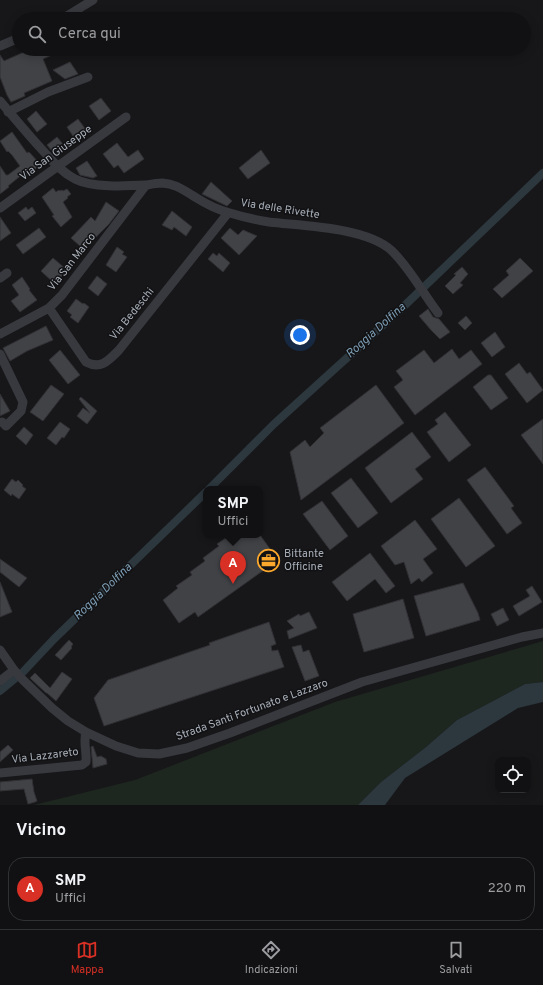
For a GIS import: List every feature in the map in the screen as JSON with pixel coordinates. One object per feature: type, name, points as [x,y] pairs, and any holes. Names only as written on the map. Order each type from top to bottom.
[{"type":"street","points":[[73,12],[90,1]]},
{"type":"street","points":[[0,46],[12,41]]},
{"type":"street","points":[[8,112],[48,92],[88,78]]},
{"type":"street","name":"Via delle Rivette","points":[[0,102],[30,138],[58,167],[76,180],[86,183],[146,185],[161,183],[181,188],[194,197],[228,213],[268,222],[334,230],[360,235],[378,242],[400,259],[438,313]]},
{"type":"street","name":"Via San Giuseppe","points":[[0,208],[126,117]]},
{"type":"street","name":"Via San Marco","points":[[0,334],[49,308],[62,295],[146,185]]},
{"type":"street","name":"Via Bedeschi","points":[[49,308],[86,362],[93,366],[106,362],[119,350],[228,213]]},
{"type":"street","points":[[0,354],[23,402],[21,411],[15,418],[6,426],[2,422]]},
{"type":"street","name":"Strada Santi Fortunato e Lazzaro","points":[[0,650],[23,680],[52,708],[86,732],[116,746],[138,753],[159,754],[187,748],[230,733],[362,682],[522,637],[543,633]]},
{"type":"street","points":[[0,681],[15,671]]},
{"type":"street","name":"Via Lazzareto","points":[[0,773],[82,765],[86,762],[87,755],[84,737],[86,732]]},
{"type":"shaded area","points":[[543,641],[543,682],[525,684],[457,720],[426,747],[381,782],[358,805],[34,805],[135,780],[335,702]]},
{"type":"shaded area","points":[[543,682],[543,702],[518,708],[405,778],[385,805],[358,805],[381,782],[426,747],[457,720],[525,684]]},
{"type":"building","points":[[0,55],[4,61],[15,56],[50,56],[43,59],[52,81],[24,93],[25,96],[11,102],[0,77]]},
{"type":"building","points":[[70,62],[78,74],[65,79],[53,70]]},
{"type":"building","points":[[101,98],[111,111],[99,120],[89,106]]},
{"type":"building","points":[[36,111],[47,124],[37,132],[27,119]]},
{"type":"building","points":[[78,119],[86,130],[75,139],[67,127]]},
{"type":"building","points":[[12,132],[27,153],[29,152],[41,165],[26,176],[24,173],[0,194],[0,166],[6,175],[8,175],[20,166],[12,155],[8,151],[7,152],[0,141]]},
{"type":"building","points":[[57,137],[67,149],[57,157],[47,145]]},
{"type":"building","points":[[117,143],[128,157],[138,150],[144,159],[124,173],[118,165],[114,168],[103,154]]},
{"type":"building","points":[[261,150],[270,163],[248,179],[239,168]]},
{"type":"building","points":[[87,161],[97,176],[93,178],[80,175],[76,168]]},
{"type":"building","points":[[211,182],[232,201],[227,206],[202,194]]},
{"type":"building","points":[[53,188],[56,192],[67,189],[71,194],[63,202],[72,217],[61,227],[52,216],[54,215],[42,197]]},
{"type":"building","points":[[106,202],[119,211],[109,224],[88,245],[85,243],[81,247],[71,238],[91,217],[95,221]]},
{"type":"building","points":[[26,207],[28,210],[32,207],[36,213],[25,221],[18,213]]},
{"type":"building","points":[[172,211],[192,227],[186,236],[174,227],[172,230],[162,225]]},
{"type":"building","points":[[0,217],[11,233],[0,241]]},
{"type":"building","points":[[39,228],[46,237],[23,254],[16,245]]},
{"type":"building","points":[[230,228],[238,235],[243,230],[257,236],[239,255],[221,238]]},
{"type":"building","points":[[117,247],[124,252],[122,254],[127,257],[116,272],[106,265]]},
{"type":"building","points":[[213,253],[217,256],[219,253],[230,263],[223,272],[208,259]]},
{"type":"building","points":[[53,258],[67,270],[55,284],[41,271]]},
{"type":"building","points":[[520,258],[533,271],[502,298],[493,289],[509,275],[506,271]]},
{"type":"building","points":[[462,267],[468,274],[460,283],[463,285],[453,294],[445,286],[456,275],[454,274]]},
{"type":"building","points":[[97,276],[107,284],[98,296],[88,288]]},
{"type":"building","points":[[22,277],[30,289],[29,290],[37,300],[20,312],[11,301],[19,295],[12,285]]},
{"type":"building","points":[[76,299],[89,307],[78,323],[70,317],[72,315],[67,311]]},
{"type":"building","points":[[428,309],[433,317],[439,319],[450,332],[440,339],[419,316]]},
{"type":"building","points":[[466,316],[472,323],[465,330],[458,323]]},
{"type":"building","points":[[46,326],[53,340],[27,351],[10,361],[3,348]]},
{"type":"building","points":[[495,332],[505,347],[492,357],[481,343]]},
{"type":"building","points":[[452,349],[459,359],[471,350],[482,364],[415,415],[394,387],[403,380],[396,371],[424,350],[434,363]]},
{"type":"building","points":[[60,350],[80,375],[68,384],[49,360]]},
{"type":"building","points":[[519,363],[527,374],[530,372],[543,390],[527,403],[505,374]]},
{"type":"building","points":[[488,375],[491,375],[508,398],[491,410],[473,387]]},
{"type":"building","points":[[51,385],[64,394],[43,421],[30,412]]},
{"type":"building","points":[[376,385],[404,423],[301,500],[290,452],[305,440],[310,447],[324,433],[320,428]]},
{"type":"building","points":[[0,394],[10,411],[0,416]]},
{"type":"building","points":[[81,397],[97,411],[87,424],[77,416],[83,408],[90,413],[79,399]]},
{"type":"building","points":[[445,412],[471,445],[449,462],[427,432],[438,424],[435,420]]},
{"type":"building","points":[[543,419],[543,464],[521,435]]},
{"type":"building","points":[[60,422],[70,429],[64,438],[62,437],[56,445],[47,438]]},
{"type":"building","points":[[24,427],[33,435],[26,445],[16,436]]},
{"type":"building","points":[[412,432],[431,457],[415,469],[423,479],[391,503],[365,468]]},
{"type":"building","points":[[485,467],[514,506],[511,508],[522,523],[507,534],[467,480]]},
{"type":"building","points":[[351,478],[378,513],[358,528],[331,493]]},
{"type":"building","points":[[12,479],[16,482],[18,480],[26,489],[19,499],[12,494],[11,496],[4,490]]},
{"type":"building","points":[[459,498],[495,546],[466,567],[431,519]]},
{"type":"building","points":[[322,501],[348,536],[330,550],[303,514]]},
{"type":"building","points":[[415,520],[437,549],[423,559],[433,573],[422,582],[419,578],[411,584],[404,562],[395,565],[381,546]]},
{"type":"building","points":[[226,538],[262,538],[278,560],[198,617],[195,612],[179,623],[163,600],[178,588],[176,586],[192,575],[190,572],[205,561],[203,558],[219,546],[217,544]]},
{"type":"building","points":[[370,553],[395,586],[386,593],[375,579],[347,601],[332,582]]},
{"type":"building","points":[[0,559],[27,578],[19,587],[0,572]]},
{"type":"building","points":[[0,582],[12,612],[0,617]]},
{"type":"building","points":[[463,583],[480,620],[426,636],[414,596]]},
{"type":"building","points":[[532,586],[542,602],[519,616],[513,606],[530,596],[526,590]]},
{"type":"building","points":[[403,599],[414,638],[364,652],[353,614]]},
{"type":"building","points":[[503,608],[509,620],[497,626],[491,614]]},
{"type":"building","points":[[309,612],[317,628],[289,639],[287,631],[294,628],[287,621],[299,614],[300,616]]},
{"type":"building","points":[[269,622],[276,644],[271,646],[272,651],[278,650],[284,667],[104,726],[94,698],[108,680],[210,645],[209,643]]},
{"type":"building","points":[[69,640],[73,644],[71,647],[72,648],[61,660],[55,655]]},
{"type":"building","points":[[301,645],[303,652],[309,650],[319,676],[305,681],[292,647]]},
{"type":"building","points":[[62,672],[72,679],[56,701],[30,678],[35,673],[50,688]]},
{"type":"building","points":[[8,745],[13,750],[0,762],[0,752]]},
{"type":"building","points":[[93,746],[97,757],[101,756],[106,759],[107,764],[93,768],[91,747]]},
{"type":"building","points":[[32,779],[37,801],[35,802],[28,804],[24,789],[0,791],[0,782]]},
{"type":"waterway","name":"Roggia Dolfina","points":[[212,486],[274,424],[402,308],[543,173]]},
{"type":"waterway","name":"Roggia Dolfina","points":[[0,691],[23,672],[54,639],[203,495]]},
{"type":"place","name":"Bittante Officine","points":[[268,560]]},
{"type":"place","name":"SMP","points":[[233,584]]}]
